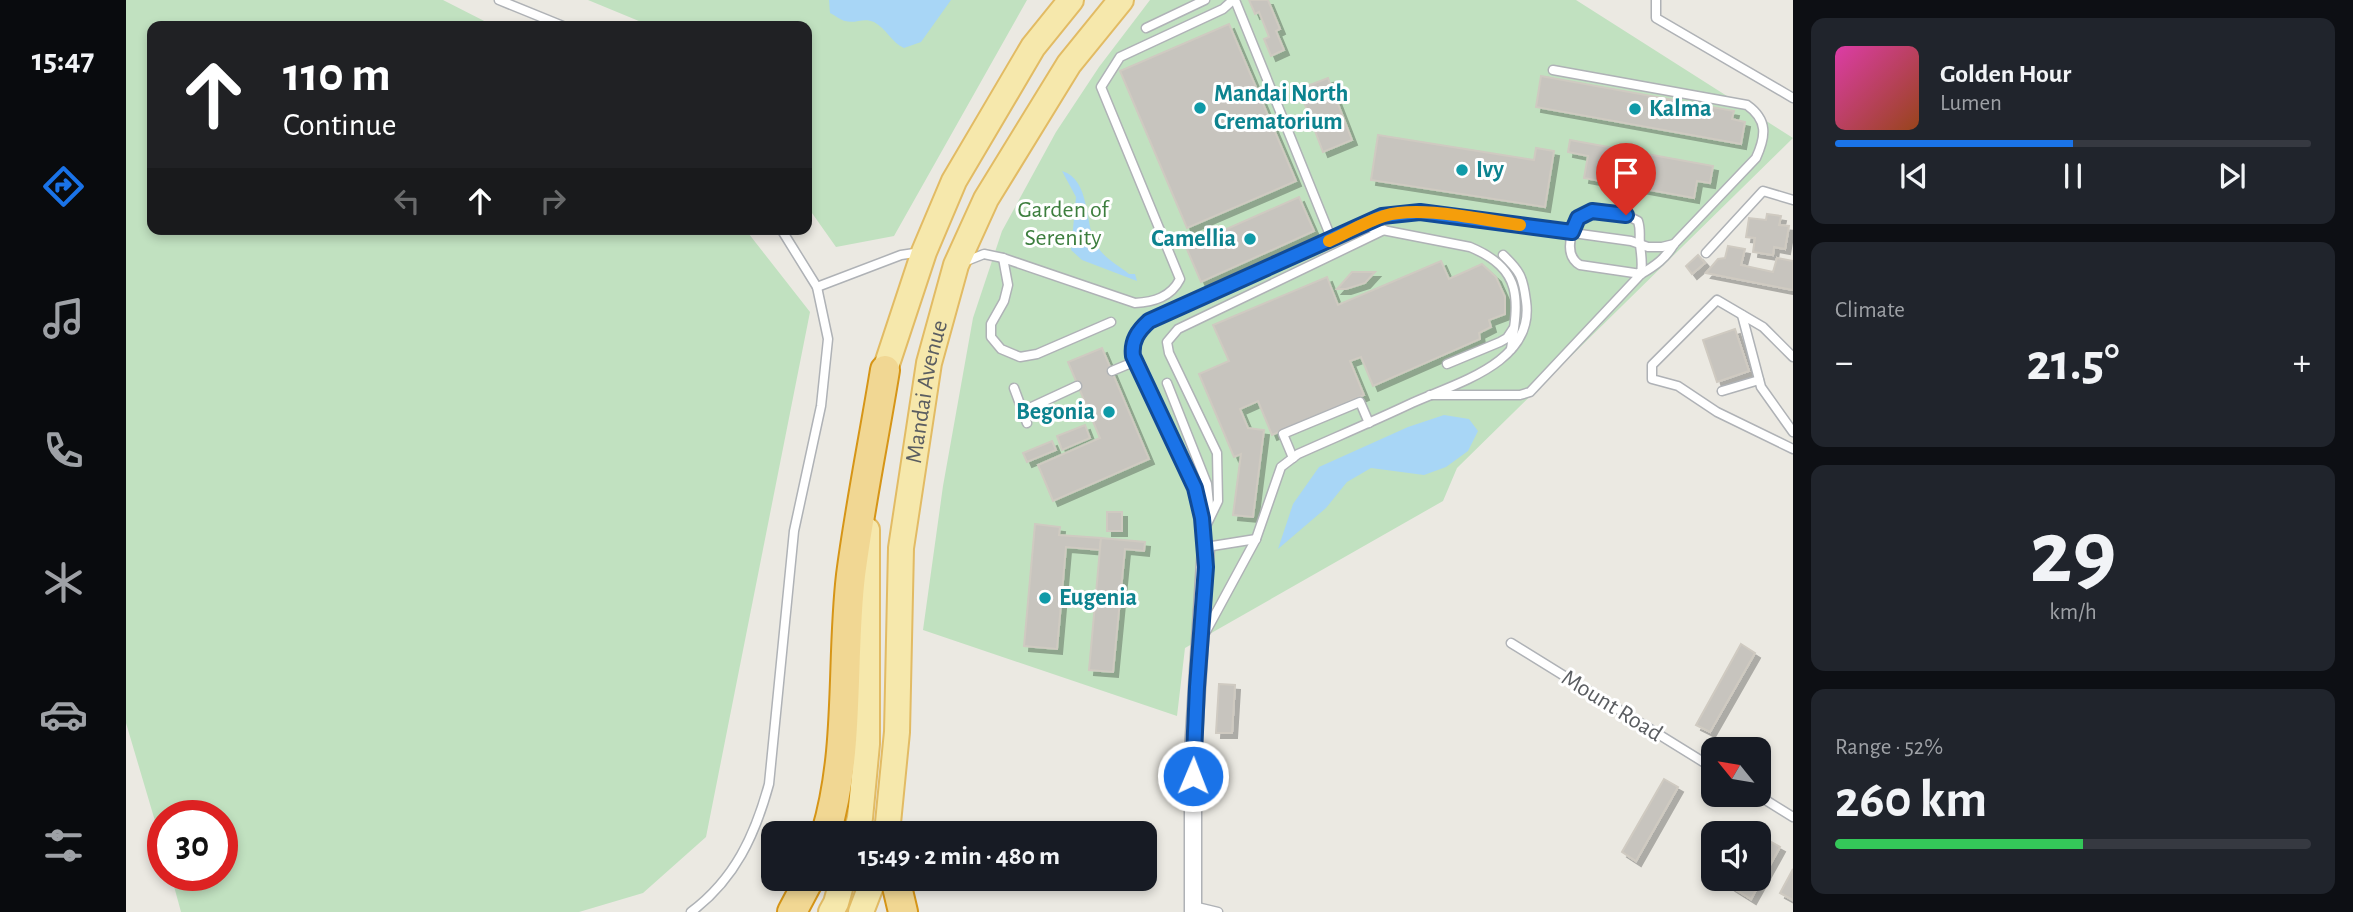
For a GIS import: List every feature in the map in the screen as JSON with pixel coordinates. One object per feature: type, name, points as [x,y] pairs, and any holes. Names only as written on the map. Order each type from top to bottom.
[{"type":"highway","points":[[829,821],[835,801],[842,746],[851,576],[885,370]]},
{"type":"highway","points":[[792,912],[803,891]]},
{"type":"highway","points":[[898,891],[903,912]]},
{"type":"main road","name":"Mandai Avenue","points":[[859,821],[867,744],[867,528],[885,370],[924,252],[954,181],[1033,47],[1071,0]]},
{"type":"main road","name":"Mandai Avenue","points":[[888,821],[897,732],[901,548],[929,363],[953,276],[986,200],[1069,64],[1121,0]]},
{"type":"main road","points":[[831,912],[839,891]]},
{"type":"main road","points":[[861,912],[869,891]]},
{"type":"street","points":[[1193,909],[1193,750],[1206,547]]},
{"type":"lane","points":[[499,0],[551,21]]},
{"type":"lane","points":[[1146,28],[1205,0]]},
{"type":"lane","points":[[953,276],[964,262],[981,254],[1003,258],[1135,303],[1149,302],[1174,290],[1180,279],[1101,87],[1120,57],[1223,9],[1234,0],[1332,240]]},
{"type":"lane","points":[[1656,0],[1656,19],[1793,97]]},
{"type":"lane","points":[[1430,395],[1527,395],[1641,274],[1659,263],[1756,158],[1764,141],[1765,125],[1756,111],[1747,104],[1553,70]]},
{"type":"lane","points":[[1706,253],[1763,191],[1793,200]]},
{"type":"lane","points":[[1592,211],[1626,215],[1638,221],[1644,259],[1641,274],[1575,262],[1570,250],[1572,232],[1578,218],[1592,211]]},
{"type":"lane","points":[[1256,539],[1206,547],[1195,488],[1132,347],[1137,333],[1149,321],[1382,216],[1420,212],[1632,240],[1656,248],[1674,244]]},
{"type":"lane","points":[[1362,226],[1470,247],[1501,264],[1511,282],[1518,307],[1511,349]]},
{"type":"lane","points":[[1204,530],[1218,501],[1217,453],[1169,353],[1167,342],[1178,329],[1384,230]]},
{"type":"lane","points":[[691,912],[729,877],[759,819],[769,784],[793,531],[821,406],[828,339],[817,287],[785,235]]},
{"type":"lane","points":[[817,287],[901,255],[924,252]]},
{"type":"lane","points":[[1200,643],[1256,539],[1281,467],[1293,458],[1490,368],[1521,338],[1528,311],[1523,278],[1503,255]]},
{"type":"lane","points":[[1003,258],[1008,285],[1004,301],[990,324],[991,337],[1001,349],[1020,356],[1037,355],[1111,322]]},
{"type":"lane","points":[[1793,357],[1763,327],[1717,300],[1652,365],[1652,379],[1678,386],[1717,412],[1793,449]]},
{"type":"lane","points":[[1742,315],[1761,387],[1793,432]]},
{"type":"lane","points":[[1447,364],[1507,338],[1514,327]]},
{"type":"lane","points":[[1112,371],[1136,360]]},
{"type":"lane","points":[[1722,391],[1759,380]]},
{"type":"lane","points":[[1167,383],[1207,484],[1210,518]]},
{"type":"lane","points":[[1023,411],[1077,386]]},
{"type":"lane","points":[[1014,388],[1027,423]]},
{"type":"lane","points":[[1293,458],[1283,434],[1360,402],[1368,423]]},
{"type":"lane","name":"Mount Road","points":[[1511,643],[1701,761]]},
{"type":"lane","points":[[1771,803],[1793,817]]},
{"type":"lane","points":[[1193,909],[1218,912]]},
{"type":"green space","points":[[126,0],[443,0],[484,21],[147,21],[147,235],[750,235],[810,312],[706,837],[643,893],[579,912],[181,912],[175,891],[238,891],[238,800],[149,800],[126,723]]},
{"type":"green space","points":[[588,0],[1027,0],[894,236],[836,247],[812,213],[812,21],[639,21]]},
{"type":"green space","name":"Garden of Serenity","points":[[1150,0],[1576,0],[1793,138],[1457,468],[1443,501],[1185,648],[1177,716],[923,630],[943,486],[973,318],[1002,231],[1056,132],[1099,67]]},
{"type":"water","points":[[829,0],[951,0],[921,42],[904,48],[874,22],[845,21],[830,13]]},
{"type":"water","points":[[1062,171],[1078,183],[1092,235],[1099,249],[1129,274],[1135,274],[1137,281],[1082,260],[1071,250],[1076,197]]},
{"type":"water","points":[[1444,415],[1469,419],[1478,431],[1468,451],[1446,467],[1424,475],[1371,468],[1347,482],[1326,508],[1278,549],[1293,504],[1319,467],[1408,427]]},
{"type":"building","points":[[1249,0],[1268,0],[1280,29],[1276,31],[1284,50],[1271,56],[1264,39],[1269,37],[1259,12],[1255,14]]},
{"type":"building","name":"Mandai North Crematorium","points":[[1229,24],[1296,181],[1187,228],[1120,71]]},
{"type":"building","name":"Kalma","points":[[1541,76],[1734,111],[1732,119],[1745,122],[1741,144],[1536,107]]},
{"type":"building","points":[[1328,78],[1352,140],[1323,152],[1299,89]]},
{"type":"building","name":"Ivy","points":[[1378,135],[1534,160],[1536,148],[1554,151],[1545,207],[1371,180]]},
{"type":"building","points":[[1570,140],[1713,166],[1710,183],[1697,181],[1694,198],[1584,178],[1588,156],[1568,152]]},
{"type":"building","name":"Camellia","points":[[1299,197],[1314,231],[1201,282],[1186,247]]},
{"type":"building","points":[[1767,214],[1781,216],[1779,225],[1789,226],[1785,249],[1774,247],[1773,255],[1753,252],[1755,238],[1746,237],[1749,218],[1766,220]]},
{"type":"building","points":[[1728,246],[1745,249],[1741,265],[1773,272],[1777,258],[1793,261],[1793,290],[1706,273],[1718,259],[1725,258]]},
{"type":"building","points":[[1698,255],[1705,263],[1692,274],[1686,266]]},
{"type":"building","points":[[1441,261],[1449,279],[1482,264],[1496,277],[1505,297],[1505,314],[1489,320],[1491,327],[1479,333],[1480,339],[1373,386],[1361,357],[1350,361],[1364,395],[1272,435],[1258,401],[1240,409],[1248,428],[1264,430],[1253,517],[1233,515],[1241,454],[1234,457],[1199,374],[1229,361],[1213,325],[1327,277],[1338,305]]},
{"type":"building","points":[[1352,272],[1375,272],[1365,283],[1337,289]]},
{"type":"building","points":[[1735,329],[1749,371],[1717,382],[1703,340]]},
{"type":"building","name":"Begonia","points":[[1102,348],[1149,459],[1053,501],[1038,465],[1100,438],[1068,362]]},
{"type":"building","points":[[1085,425],[1090,438],[1062,450],[1057,436]]},
{"type":"building","points":[[1052,441],[1056,450],[1027,462],[1023,453]]},
{"type":"building","points":[[1107,512],[1122,512],[1122,531],[1107,531]]},
{"type":"building","name":"Eugenia","points":[[1035,524],[1060,527],[1059,535],[1101,538],[1100,550],[1066,547],[1057,649],[1024,646]]},
{"type":"building","points":[[1101,538],[1145,542],[1144,551],[1125,549],[1113,672],[1089,670]]},
{"type":"building","points":[[1741,644],[1755,653],[1710,732],[1696,725]]},
{"type":"building","points":[[1219,684],[1235,685],[1232,733],[1216,733]]},
{"type":"building","points":[[1664,779],[1678,787],[1636,861],[1622,852]]},
{"type":"building","points":[[1771,842],[1780,847],[1771,863]]},
{"type":"building","points":[[1793,869],[1793,900],[1780,893]]},
{"type":"building","points":[[1738,891],[1755,891],[1751,899]]},
{"type":"slow traffic","points":[[1329,241],[1382,216],[1398,213],[1420,212],[1520,225]]},
{"type":"place","name":"Mandai North Crematorium","points":[[1200,108]]},
{"type":"place","name":"Kalma","points":[[1635,109]]},
{"type":"place","name":"Ivy","points":[[1462,170]]},
{"type":"place","name":"Camellia","points":[[1250,239]]},
{"type":"place","name":"Begonia","points":[[1109,412]]},
{"type":"place","name":"Eugenia","points":[[1045,598]]},
{"type":"route","points":[[1193,776],[1206,547],[1195,488],[1133,356],[1132,347],[1137,333],[1149,321],[1382,216],[1420,212],[1572,232],[1578,218],[1592,211],[1626,215]]}]
